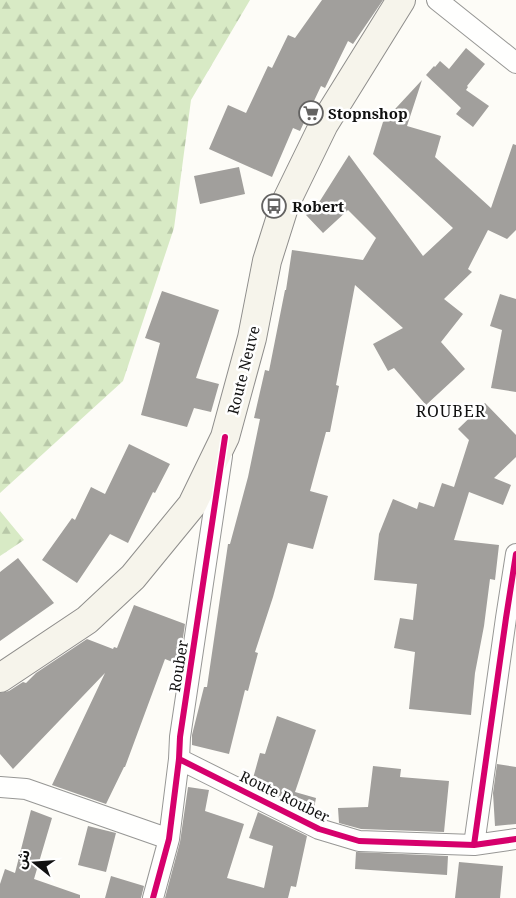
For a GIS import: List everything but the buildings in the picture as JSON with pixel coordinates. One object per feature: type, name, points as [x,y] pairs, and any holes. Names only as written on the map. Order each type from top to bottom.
[{"type":"main road","name":"Route Neuve","points":[[0,678],[87,620],[133,577],[192,505],[225,437],[252,338],[267,261],[285,204],[324,124],[401,0]]},
{"type":"street","points":[[437,0],[516,63]]},
{"type":"street","name":"Rouber","points":[[153,898],[169,840],[180,737],[225,437]]},
{"type":"street","points":[[474,844],[516,554]]},
{"type":"street","name":"Route Rouber","points":[[179,759],[320,829],[359,841],[474,844],[516,839]]},
{"type":"street","points":[[0,787],[26,789],[169,840]]},
{"type":"green space","points":[[0,0],[250,0],[191,100],[174,228],[123,381],[0,493]]},
{"type":"green space","points":[[0,511],[24,540],[0,556]]},
{"type":"cycle path","points":[[153,898],[169,839],[180,737],[225,437]]},
{"type":"cycle path","points":[[474,845],[516,554]]},
{"type":"cycle path","points":[[179,759],[319,829],[359,841],[474,845],[516,839]]},
{"type":"place","name":"Stopnshop","points":[[311,113]]},
{"type":"place","name":"Robert","points":[[274,206]]},
{"type":"district","name":"ROUBER","points":[[451,411]]}]
